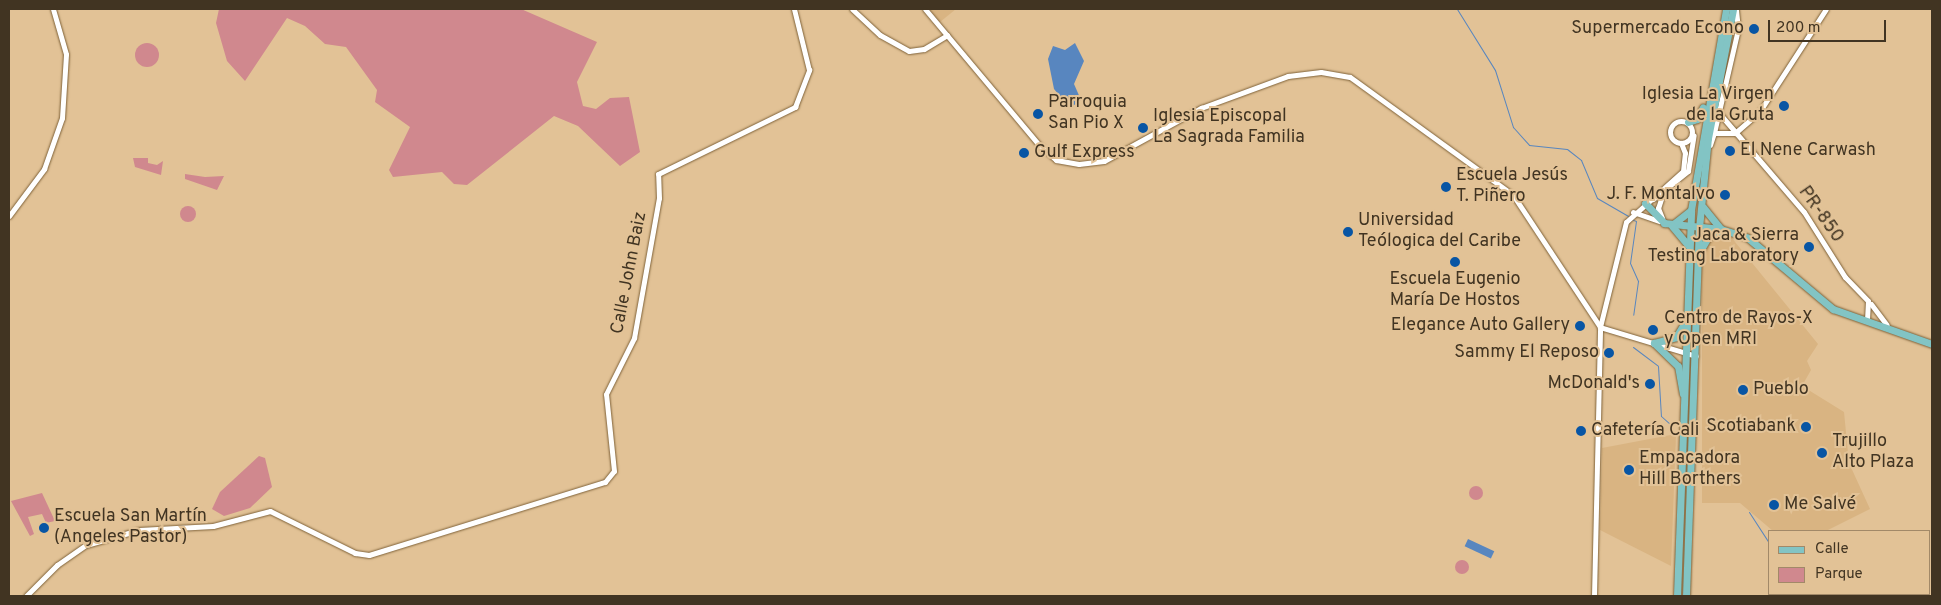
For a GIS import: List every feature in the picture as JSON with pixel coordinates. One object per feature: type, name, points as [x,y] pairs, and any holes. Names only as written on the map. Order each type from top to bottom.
[{"type":"main road","points":[[1677,596],[1688,354],[1691,210],[1706,102],[1726,9]]},
{"type":"main road","points":[[1686,596],[1696,356],[1699,228],[1706,155],[1735,9]]},
{"type":"main road","points":[[1688,122],[1697,119],[1706,102]]},
{"type":"main road","points":[[1702,201],[1708,218],[1721,229],[1764,247],[1833,309],[1887,325],[1932,344]]},
{"type":"main road","points":[[1646,202],[1668,224],[1685,237],[1691,252]]},
{"type":"main road","points":[[1668,224],[1691,210]]},
{"type":"main road","points":[[1668,224],[1721,229]]},
{"type":"main road","points":[[1698,255],[1708,237],[1721,229]]},
{"type":"main road","points":[[1686,409],[1678,366],[1654,343],[1679,335],[1689,315]]},
{"type":"street","points":[[10,214],[44,170],[62,118],[66,54],[53,9]]},
{"type":"street","name":"Calle John Baiz","points":[[26,596],[57,565],[89,544],[139,530],[213,526],[244,514],[270,511],[355,553],[369,554],[605,482],[614,471],[606,394],[634,338],[659,198],[658,174],[795,107],[809,70],[794,9]]},
{"type":"street","points":[[852,9],[880,35],[910,51],[924,49],[947,35]]},
{"type":"street","points":[[925,9],[1038,145],[1056,160],[1079,164],[1104,161],[1201,108],[1288,76],[1321,72],[1350,77],[1514,195],[1600,327],[1696,356]]},
{"type":"street","points":[[1706,155],[1714,133],[1738,29],[1735,9]]},
{"type":"street","points":[[1714,133],[1735,133],[1760,111],[1826,9]]},
{"type":"street","name":"PR-850","points":[[1719,113],[1804,212],[1845,277],[1868,301],[1887,325]]},
{"type":"street","points":[[1594,596],[1598,553],[1600,327],[1630,216],[1646,202],[1683,171],[1685,153],[1681,143],[1670,136],[1669,128],[1688,122],[1694,136],[1688,171],[1663,194],[1646,202]]},
{"type":"street","points":[[1681,143],[1694,136]]},
{"type":"street","points":[[1663,194],[1658,208],[1668,224]]},
{"type":"street","points":[[1630,216],[1643,212],[1668,224]]},
{"type":"street","points":[[1868,301],[1868,319]]},
{"type":"shaded area","points":[[929,9],[956,9],[940,22]]},
{"type":"shaded area","name":"Trujillo Alto Plaza","points":[[1715,235],[1731,237],[1818,344],[1807,361],[1811,370],[1802,386],[1844,412],[1849,463],[1870,509],[1828,530],[1772,530],[1740,503],[1702,503],[1702,251]]},
{"type":"shaded area","points":[[1676,434],[1671,566],[1600,530],[1602,448]]},
{"type":"green space","points":[[219,9],[521,9],[597,42],[577,82],[583,106],[596,109],[610,98],[629,97],[640,152],[620,166],[578,126],[554,116],[467,185],[454,184],[442,172],[393,177],[389,170],[410,127],[375,102],[377,90],[346,47],[325,44],[305,26],[287,18],[245,81],[227,61],[216,23]]},
{"type":"green space","points":[[147,43],[155,47],[159,55],[155,63],[147,67],[139,63],[135,55],[139,47]]},
{"type":"green space","points":[[133,158],[148,158],[148,163],[157,165],[163,161],[161,175],[135,167]]},
{"type":"green space","points":[[185,174],[205,177],[224,176],[217,190],[185,179]]},
{"type":"green space","points":[[188,206],[196,214],[188,222],[180,214]]},
{"type":"green space","points":[[259,456],[265,458],[272,487],[250,508],[224,516],[212,509],[220,492]]},
{"type":"green space","points":[[1476,486],[1481,488],[1483,493],[1481,498],[1476,500],[1471,498],[1469,493],[1471,488]]},
{"type":"green space","points":[[42,493],[55,521],[46,523],[42,514],[28,517],[34,534],[30,536],[11,501]]},
{"type":"green space","points":[[1462,560],[1467,562],[1469,567],[1467,572],[1462,574],[1457,572],[1455,567],[1457,562]]},
{"type":"water","points":[[1075,43],[1084,61],[1074,84],[1081,100],[1070,108],[1054,89],[1048,59],[1053,46],[1065,50]]},
{"type":"water","points":[[1468,539],[1494,551],[1491,559],[1465,546]]},
{"type":"waterway","points":[[1457,9],[1495,70],[1513,127],[1529,145],[1567,149],[1581,160],[1597,198],[1628,216]]},
{"type":"waterway","points":[[1631,219],[1636,221],[1630,263],[1638,281],[1633,315]]},
{"type":"waterway","points":[[1633,347],[1658,366],[1661,416],[1671,425]]},
{"type":"waterway","points":[[1749,512],[1768,541]]},
{"type":"place","name":"Supermercado Econo","points":[[1754,29]]},
{"type":"place","name":"Iglesia La Virgen de la Gruta","points":[[1784,106]]},
{"type":"place","name":"Parroquia San Pio X","points":[[1038,114]]},
{"type":"place","name":"Iglesia Episcopal La Sagrada Familia","points":[[1143,128]]},
{"type":"place","name":"El Nene Carwash","points":[[1730,151]]},
{"type":"place","name":"Gulf Express","points":[[1024,153]]},
{"type":"place","name":"Escuela Jesús T. Piñero","points":[[1446,187]]},
{"type":"place","name":"J. F. Montalvo","points":[[1725,195]]},
{"type":"place","name":"Universidad Teólogica del Caribe","points":[[1348,232]]},
{"type":"place","name":"Jaca & Sierra Testing Laboratory","points":[[1809,247]]},
{"type":"place","name":"Escuela Eugenio María De Hostos","points":[[1455,262]]},
{"type":"place","name":"Elegance Auto Gallery","points":[[1580,326]]},
{"type":"place","name":"Centro de Rayos-X y Open MRI","points":[[1653,330]]},
{"type":"place","name":"Sammy El Reposo","points":[[1609,353]]},
{"type":"place","name":"McDonald's","points":[[1650,384]]},
{"type":"place","name":"Pueblo","points":[[1743,390]]},
{"type":"place","name":"Scotiabank","points":[[1806,427]]},
{"type":"place","name":"Cafetería Cali","points":[[1581,431]]},
{"type":"place","name":"Trujillo Alto Plaza","points":[[1822,453]]},
{"type":"place","name":"Empacadora Hill Borthers","points":[[1629,470]]},
{"type":"place","name":"Me Salvé","points":[[1774,505]]},
{"type":"place","name":"Escuela San Martín (Angeles Pastor)","points":[[44,528]]}]
